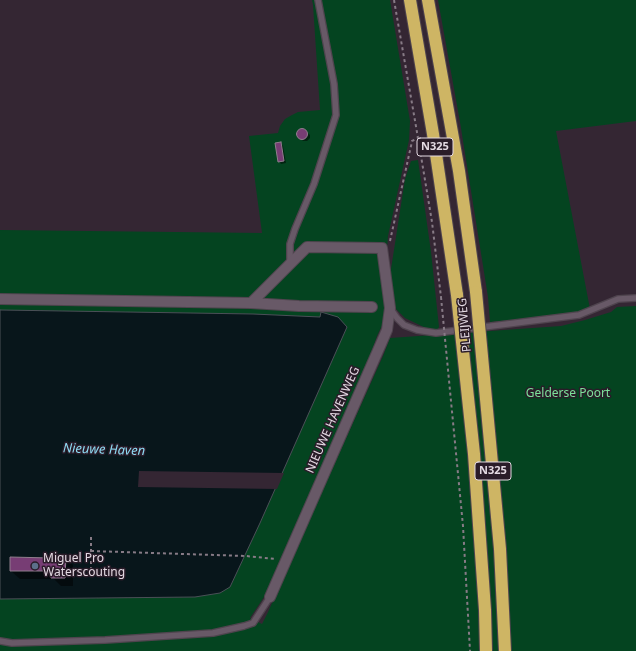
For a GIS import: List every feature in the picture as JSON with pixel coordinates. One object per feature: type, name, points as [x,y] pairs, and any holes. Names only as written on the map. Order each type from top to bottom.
[{"type":"highway","name":"PLEIJWEG","points":[[410,0],[433,134],[456,295],[474,454],[485,610],[486,651]]},
{"type":"highway","name":"PLEIJWEG","points":[[428,0],[459,171],[476,292],[500,549],[505,651]]},
{"type":"street","points":[[251,303],[307,247],[382,248]]},
{"type":"street","name":"NIEUWE HAVENWEG","points":[[270,597],[387,330],[390,308],[382,248]]},
{"type":"street","points":[[0,299],[251,303],[299,306],[372,307]]},
{"type":"lane","points":[[290,264],[290,244],[314,184],[336,115],[334,84],[318,0]]},
{"type":"lane","points":[[390,308],[404,326],[436,333],[579,315],[618,299],[636,298]]},
{"type":"lane","points":[[0,641],[105,640],[213,633],[253,623],[270,597]]},
{"type":"path","name":"PLEIJWEG","points":[[394,0],[432,222],[441,297],[464,526],[470,651]]},
{"type":"path","points":[[382,248],[388,244],[390,240],[410,146],[412,142],[418,138]]},
{"type":"path","points":[[91,534],[91,570]]},
{"type":"path","points":[[91,551],[246,556],[286,560]]},
{"type":"green space","name":"Gelderse Poort","points":[[312,0],[390,0],[410,121],[409,140],[388,236],[385,275],[389,311],[377,336],[367,366],[268,591],[250,618],[262,624],[390,338],[561,326],[611,312],[617,307],[636,306],[636,651],[0,651],[0,599],[195,597],[230,587],[347,327],[321,312],[320,317],[253,314],[0,310],[0,230],[262,233],[249,136],[278,133],[280,126],[285,119],[292,115],[298,112],[320,110]]},
{"type":"green space","points":[[438,0],[636,0],[636,121],[556,131],[590,309],[564,315],[490,322],[488,297],[460,122]]},
{"type":"green space","points":[[418,160],[431,252],[439,327],[437,330],[432,331],[405,318],[396,309],[391,292],[391,269],[405,179],[411,161]]},
{"type":"water","name":"Nieuwe Haven","points":[[0,310],[253,314],[320,317],[321,312],[338,317],[347,327],[230,587],[220,593],[195,597],[0,599]]},
{"type":"pier","points":[[139,471],[284,473],[277,489],[138,487]]},
{"type":"building","points":[[302,128],[306,130],[308,134],[306,138],[302,140],[298,138],[296,134],[298,130]]},
{"type":"building","points":[[281,142],[284,161],[278,162],[275,143]]},
{"type":"building","points":[[51,555],[66,556],[65,578],[51,578],[51,571],[10,571],[10,557],[51,558]]},
{"type":"place","name":"Miguel Pro Waterscouting","points":[[35,566]]}]
